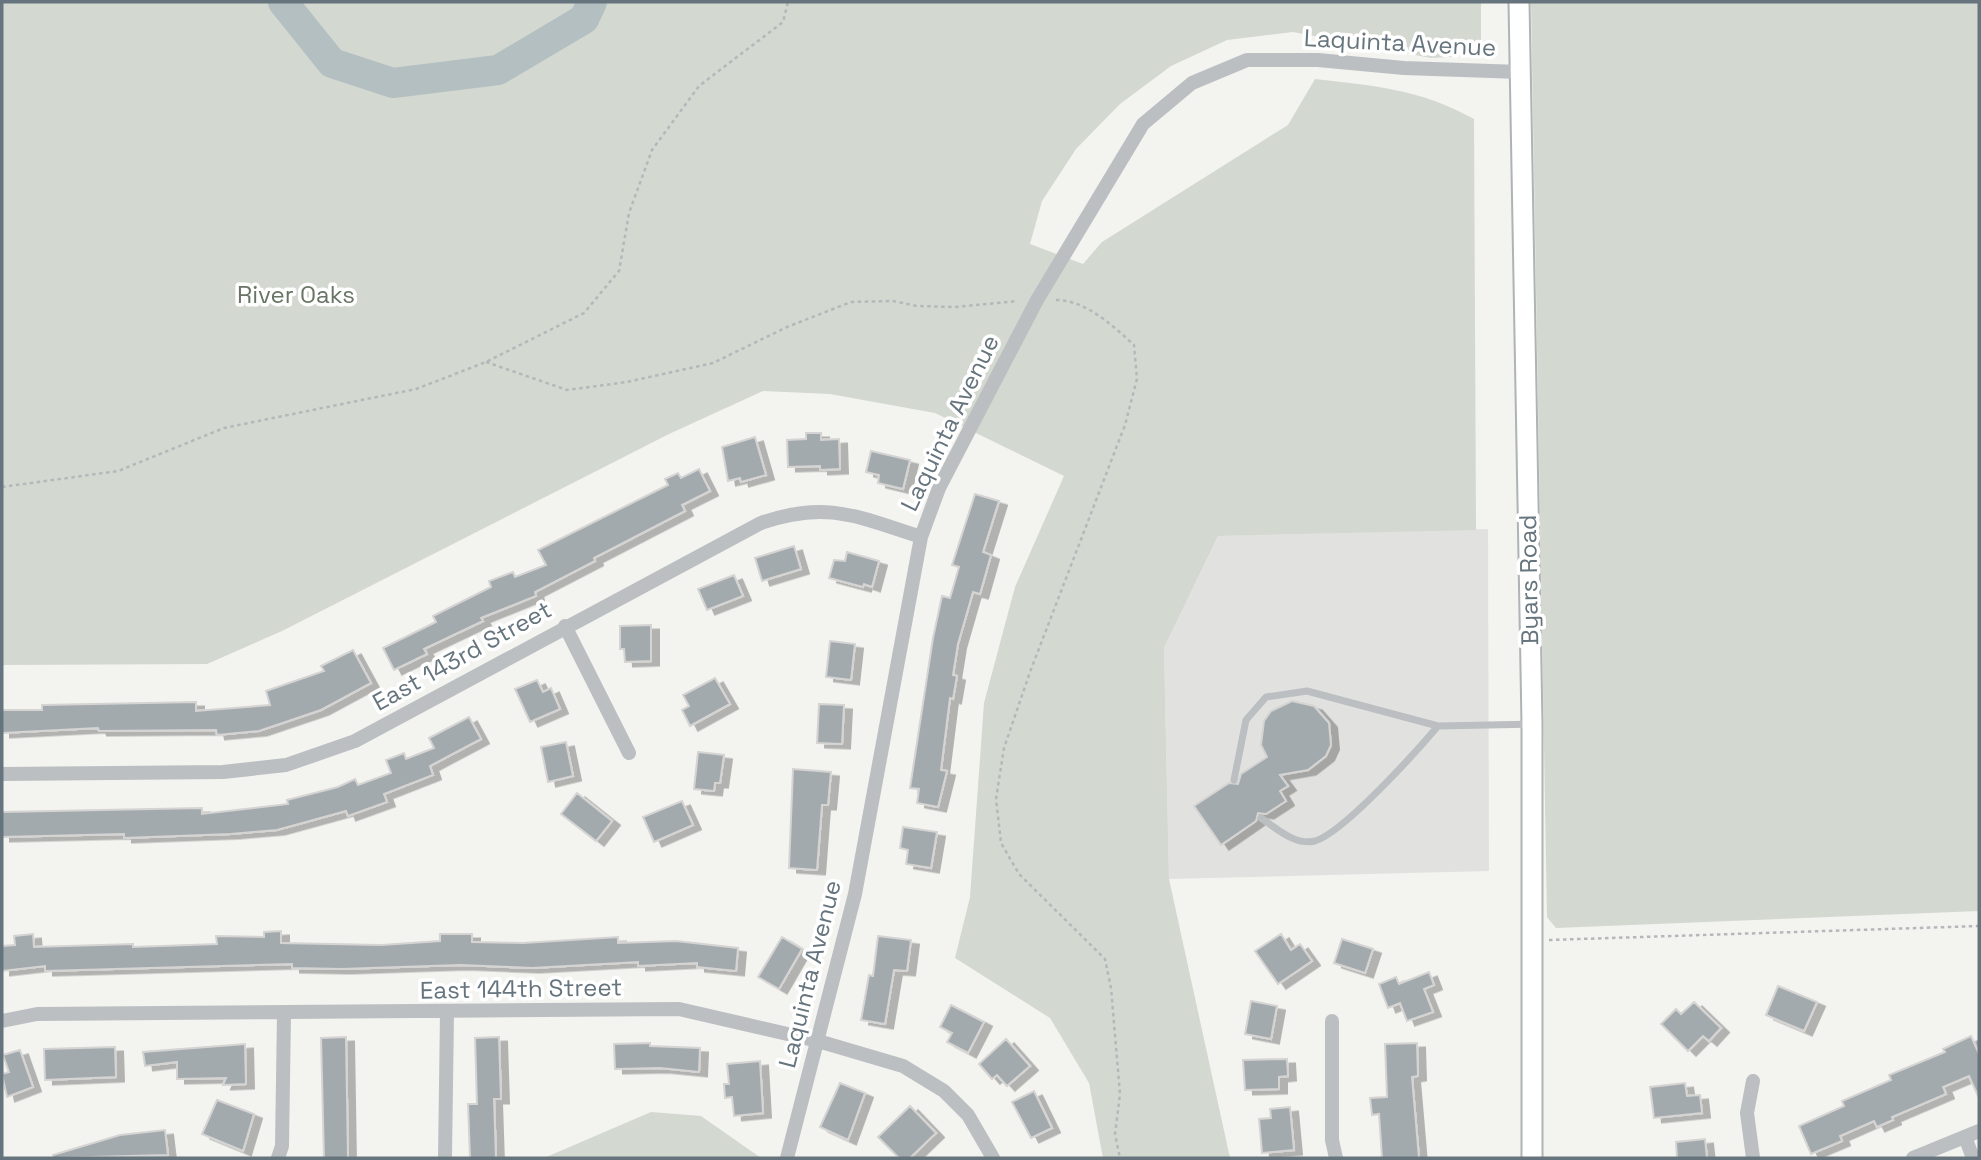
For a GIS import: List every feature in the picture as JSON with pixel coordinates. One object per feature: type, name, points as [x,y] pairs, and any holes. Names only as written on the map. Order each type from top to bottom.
[{"type":"street","name":"Byars Road","points":[[1519,2],[1532,724],[1532,1158]]},
{"type":"street","name":"Laquinta Avenue","points":[[787,1158],[855,894],[921,537],[939,488],[1037,300],[1143,124],[1192,83],[1247,60],[1318,60],[1404,68],[1520,72]]},
{"type":"street","name":"East 143rd Street","points":[[2,774],[223,772],[285,765],[355,741],[761,523],[788,514],[817,510],[845,512],[921,537]]},
{"type":"street","points":[[565,626],[629,753]]},
{"type":"street","name":"East 144th Street","points":[[2,1021],[37,1014],[447,1013],[679,1009],[818,1041],[903,1066],[944,1091],[968,1115],[993,1158]]},
{"type":"street","points":[[445,1158],[447,1013]]},
{"type":"street","points":[[278,1158],[282,1146],[284,1014]]},
{"type":"street","points":[[1332,1021],[1332,1140],[1336,1158]]},
{"type":"street","points":[[1753,1081],[1747,1113],[1753,1158]]},
{"type":"street","points":[[1913,1158],[1979,1130]]},
{"type":"street","points":[[1965,1137],[1973,1158]]},
{"type":"lane","points":[[1234,779],[1246,720],[1266,697],[1307,691],[1438,726],[1532,724]]},
{"type":"lane","points":[[1261,818],[1292,839],[1314,841],[1347,820],[1416,752],[1438,726]]},
{"type":"path","points":[[2,487],[118,471],[224,428],[416,389],[486,362],[584,313],[619,271],[629,213],[652,150],[699,86],[783,22],[788,2]]},
{"type":"path","points":[[486,362],[567,390],[627,382],[713,363],[787,327],[850,302],[893,301],[917,306],[955,307],[1069,300],[1111,323],[1135,345],[1137,379],[1125,425],[1030,672],[1004,748],[996,799],[1001,843],[1019,874],[1105,959],[1111,988],[1119,1094],[1115,1134],[1120,1158]]},
{"type":"path","points":[[1534,940],[1979,926]]},
{"type":"shaded area","points":[[1488,529],[1489,871],[1169,879],[1164,648],[1218,536]]},
{"type":"green space","name":"River Oaks","points":[[2,2],[1481,2],[1481,46],[1467,56],[1431,58],[1293,32],[1227,40],[1171,66],[1120,104],[1076,149],[1042,201],[1030,244],[1083,264],[1102,242],[1288,125],[1315,79],[1397,90],[1435,101],[1474,119],[1476,530],[1218,536],[1164,648],[1169,879],[1230,1158],[1103,1158],[1089,1083],[1050,1018],[955,958],[970,897],[984,703],[1015,587],[1064,476],[935,413],[830,394],[763,391],[669,434],[282,631],[207,664],[2,665]]},
{"type":"green space","points":[[1531,2],[1979,2],[1979,911],[1556,928],[1547,917]]},
{"type":"green space","points":[[651,1112],[701,1116],[761,1158],[544,1158]]},
{"type":"building","points":[[806,433],[821,433],[821,440],[839,439],[840,469],[820,470],[820,466],[788,467],[787,440],[806,439]]},
{"type":"building","points":[[755,437],[766,475],[741,482],[740,478],[728,481],[722,447]]},
{"type":"building","points":[[871,451],[910,460],[903,489],[878,483],[879,475],[866,472]]},
{"type":"building","points":[[699,469],[710,491],[682,505],[685,511],[594,558],[595,561],[535,592],[536,596],[481,618],[483,621],[424,649],[427,654],[394,670],[383,648],[436,622],[433,616],[491,587],[489,581],[513,572],[515,577],[546,565],[538,550],[668,485],[665,479],[678,473],[681,478]]},
{"type":"building","points":[[975,494],[999,501],[983,552],[991,555],[980,594],[973,592],[958,644],[953,675],[957,676],[953,699],[950,698],[941,770],[947,771],[938,807],[917,803],[919,789],[910,788],[942,596],[950,598],[959,567],[952,565]]},
{"type":"building","points":[[794,546],[801,569],[762,581],[755,558]]},
{"type":"building","points":[[847,552],[879,561],[872,587],[829,578],[834,560],[845,561]]},
{"type":"building","points":[[734,575],[743,596],[707,610],[698,589]]},
{"type":"building","points":[[651,625],[651,661],[625,662],[624,649],[620,649],[620,626]]},
{"type":"building","points":[[830,641],[855,644],[851,680],[826,677]]},
{"type":"building","points":[[353,650],[371,683],[321,710],[259,731],[217,735],[216,730],[99,731],[98,728],[2,733],[2,710],[42,710],[42,705],[196,702],[196,711],[270,705],[266,691],[324,671],[321,666]]},
{"type":"building","points":[[715,678],[730,704],[690,726],[682,710],[689,706],[683,695]]},
{"type":"building","points":[[537,680],[543,692],[551,688],[560,709],[530,722],[515,689]]},
{"type":"building","points":[[1292,701],[1314,706],[1329,723],[1331,745],[1326,756],[1308,770],[1280,775],[1288,786],[1280,791],[1286,801],[1266,814],[1258,813],[1256,821],[1221,845],[1194,806],[1229,783],[1238,784],[1241,774],[1267,757],[1261,745],[1264,721],[1271,711]]},
{"type":"building","points":[[819,704],[844,705],[842,744],[817,743]]},
{"type":"building","points":[[469,717],[481,739],[430,766],[433,775],[384,794],[387,802],[348,816],[346,811],[277,830],[231,834],[124,838],[124,834],[2,837],[2,812],[202,808],[202,814],[288,804],[287,800],[338,787],[355,779],[358,785],[391,773],[386,760],[404,753],[406,759],[434,748],[429,738]]},
{"type":"building","points":[[566,742],[573,776],[548,782],[541,747]]},
{"type":"building","points":[[698,752],[724,755],[720,783],[715,783],[714,791],[694,789]]},
{"type":"building","points":[[793,769],[831,772],[828,805],[822,805],[817,870],[789,868]]},
{"type":"building","points":[[577,793],[612,821],[596,841],[561,814]]},
{"type":"building","points":[[682,801],[693,825],[654,842],[643,817]]},
{"type":"building","points":[[903,827],[937,832],[931,868],[906,864],[908,850],[900,848]]},
{"type":"building","points":[[281,931],[281,943],[381,945],[440,941],[440,934],[472,934],[472,942],[523,943],[618,937],[618,943],[676,941],[738,948],[736,971],[697,967],[697,963],[638,966],[638,962],[532,968],[460,965],[342,969],[292,968],[292,964],[45,971],[45,966],[2,971],[2,946],[15,945],[14,936],[33,934],[34,947],[133,944],[133,947],[217,944],[216,936],[264,937],[264,932]]},
{"type":"building","points":[[1281,934],[1291,950],[1300,944],[1312,961],[1278,984],[1255,951]]},
{"type":"building","points":[[878,936],[911,940],[907,971],[894,970],[885,1024],[861,1020],[869,975],[873,976]]},
{"type":"building","points":[[782,937],[802,949],[779,989],[758,977]]},
{"type":"building","points":[[1342,939],[1373,949],[1365,973],[1334,963]]},
{"type":"building","points":[[1429,972],[1434,985],[1424,989],[1433,1012],[1407,1021],[1400,1003],[1388,1008],[1379,984],[1396,977],[1399,984]]},
{"type":"building","points":[[1778,986],[1817,1002],[1804,1031],[1766,1015]]},
{"type":"building","points":[[1251,1001],[1277,1006],[1271,1039],[1245,1034]]},
{"type":"building","points":[[1694,1002],[1721,1028],[1709,1041],[1703,1036],[1688,1051],[1661,1024],[1676,1009],[1681,1014]]},
{"type":"building","points":[[951,1005],[984,1022],[968,1053],[947,1042],[952,1033],[940,1027]]},
{"type":"building","points":[[1971,1036],[1979,1054],[1979,1098],[1969,1076],[1943,1087],[1946,1094],[1892,1117],[1893,1120],[1877,1127],[1874,1121],[1840,1136],[1842,1141],[1811,1154],[1799,1126],[1844,1106],[1842,1101],[1891,1080],[1889,1075],[1945,1052],[1943,1049]]},
{"type":"building","points":[[346,1037],[348,1158],[324,1158],[321,1038]]},
{"type":"building","points":[[499,1037],[501,1099],[494,1099],[496,1158],[470,1158],[468,1104],[477,1104],[475,1038]]},
{"type":"building","points":[[1006,1039],[1030,1066],[1007,1086],[997,1075],[992,1079],[979,1064]]},
{"type":"building","points":[[650,1043],[650,1046],[700,1048],[699,1072],[660,1068],[615,1069],[614,1044]]},
{"type":"building","points":[[1417,1043],[1418,1076],[1412,1077],[1419,1158],[1382,1158],[1379,1114],[1372,1115],[1370,1098],[1387,1097],[1385,1044]]},
{"type":"building","points":[[245,1044],[246,1084],[223,1085],[226,1078],[177,1079],[177,1062],[145,1066],[143,1052]]},
{"type":"building","points":[[115,1047],[116,1077],[45,1080],[44,1049]]},
{"type":"building","points":[[20,1050],[33,1087],[7,1097],[2,1074],[9,1072],[3,1055]]},
{"type":"building","points":[[1287,1059],[1288,1076],[1279,1077],[1279,1089],[1245,1090],[1243,1060]]},
{"type":"building","points":[[760,1061],[763,1113],[734,1116],[732,1097],[725,1098],[724,1084],[729,1084],[727,1064]]},
{"type":"building","points":[[840,1083],[865,1093],[848,1140],[820,1127]]},
{"type":"building","points":[[1685,1083],[1687,1096],[1700,1095],[1702,1113],[1654,1118],[1650,1087]]},
{"type":"building","points":[[1034,1091],[1052,1128],[1031,1138],[1012,1102]]},
{"type":"building","points":[[217,1100],[254,1114],[243,1151],[202,1134]]},
{"type":"building","points":[[910,1106],[936,1133],[910,1158],[899,1158],[878,1137]]},
{"type":"building","points":[[1290,1107],[1294,1150],[1262,1153],[1259,1119],[1271,1118],[1270,1109]]},
{"type":"building","points":[[165,1130],[168,1155],[53,1158],[53,1155],[120,1135]]},
{"type":"building","points":[[1705,1139],[1707,1158],[1677,1158],[1676,1142]]},
{"type":"waterway","points":[[283,2],[332,63],[393,83],[498,70],[584,19],[592,2]]}]
